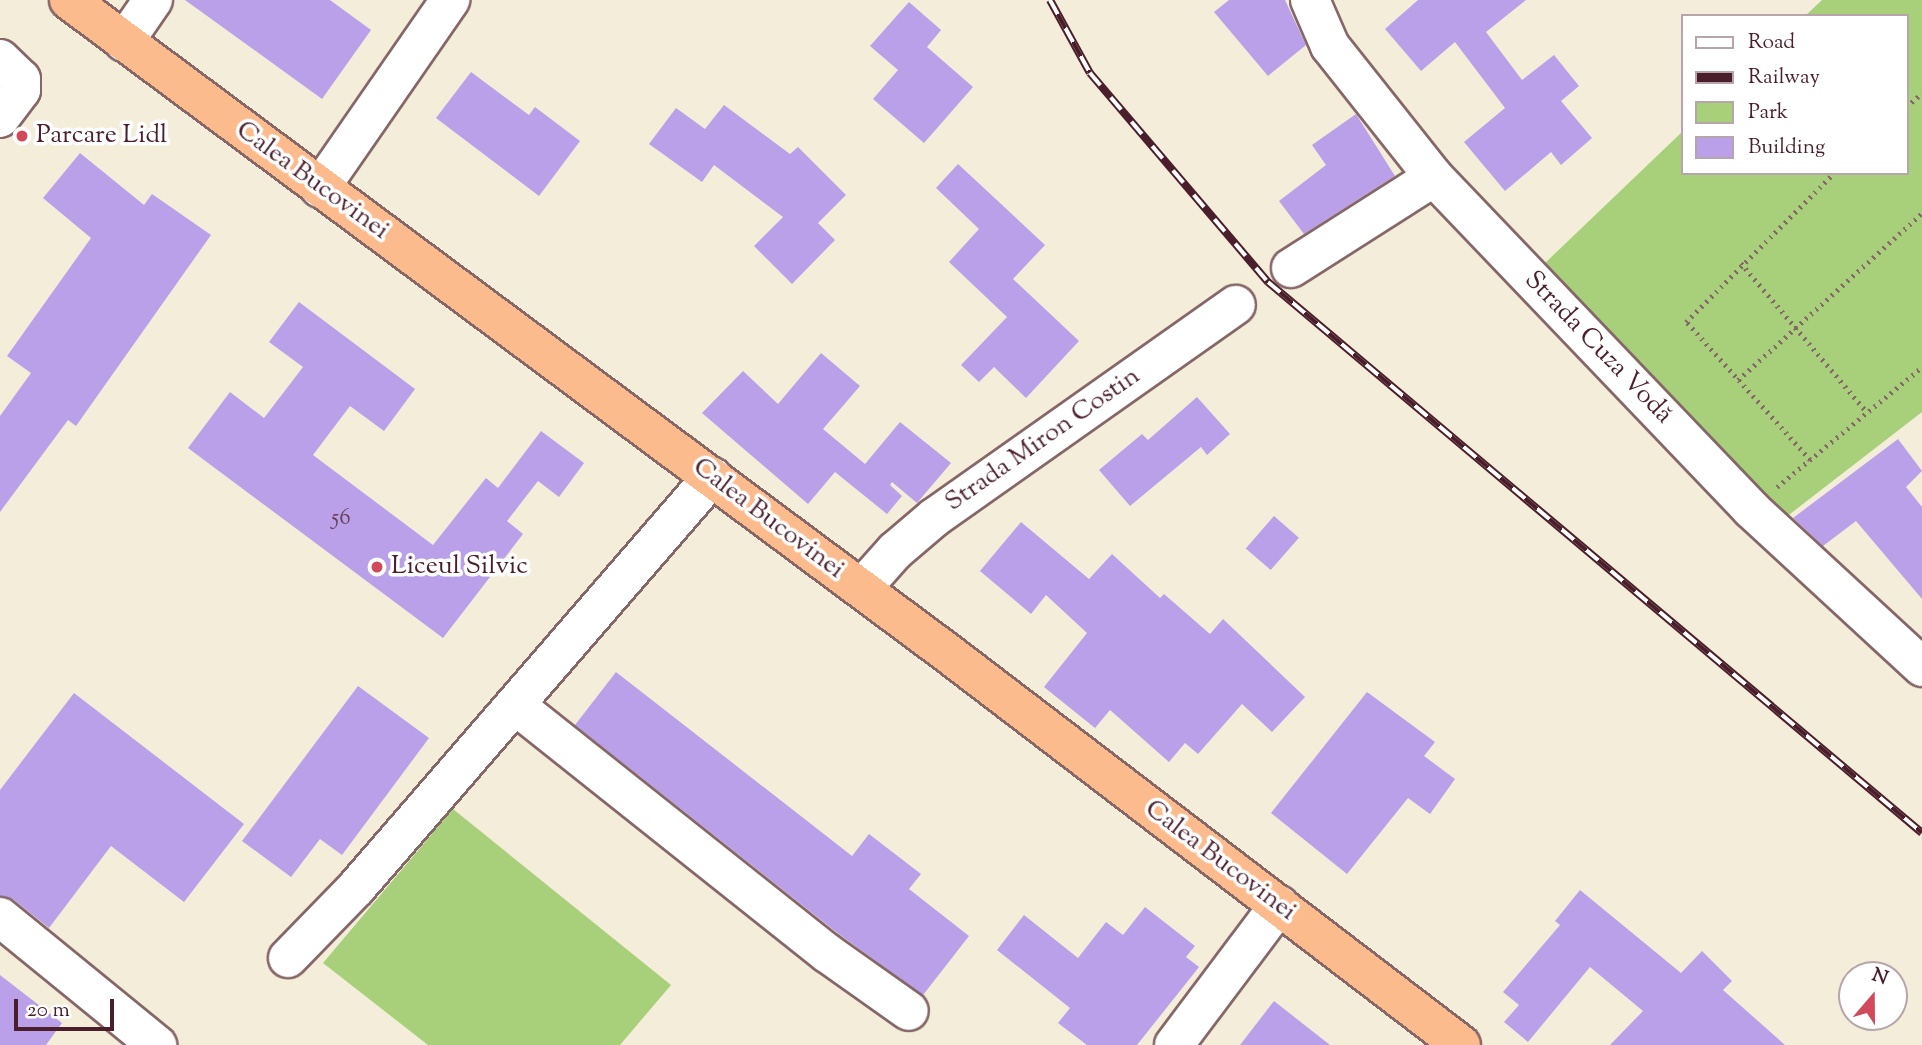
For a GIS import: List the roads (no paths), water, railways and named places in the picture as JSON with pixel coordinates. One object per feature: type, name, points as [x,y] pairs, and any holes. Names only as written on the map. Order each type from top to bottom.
[{"type":"highway","name":"Calea Bucovinei","points":[[69,0],[862,588],[1461,1045]]},
{"type":"street","points":[[124,42],[153,0]]},
{"type":"street","points":[[320,188],[450,0]]},
{"type":"street","name":"Strada Cuza Vodă","points":[[1310,0],[1330,46],[1434,177],[1751,509],[1922,667]]},
{"type":"street","points":[[0,58],[21,79],[21,90],[0,118]]},
{"type":"street","points":[[1291,268],[1434,177]]},
{"type":"street","name":"Strada Miron Costin","points":[[862,588],[895,551],[935,517],[1236,305]]},
{"type":"street","points":[[288,958],[356,888],[712,477]]},
{"type":"street","points":[[515,705],[827,953],[909,1011]]},
{"type":"street","points":[[1174,1045],[1279,905]]},
{"type":"street","points":[[0,917],[157,1044]]},
{"type":"railway","points":[[1050,0],[1090,73],[1268,282],[1922,833]]},
{"type":"place","name":"Parcare Lidl","points":[[22,136]]},
{"type":"place","name":"Liceul Silvic","points":[[377,567]]}]
